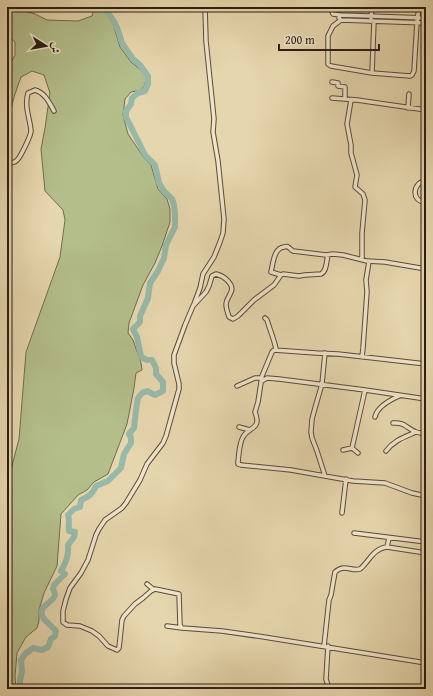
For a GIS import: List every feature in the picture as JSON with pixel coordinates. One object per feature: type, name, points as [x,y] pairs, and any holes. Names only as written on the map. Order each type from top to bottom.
[{"type":"street","points":[[153,589],[135,604],[123,618],[121,623],[119,648],[117,650],[108,646],[92,631],[80,626],[67,625],[64,622],[63,611],[70,588],[81,574],[88,560],[98,529],[104,520],[122,508],[126,503],[140,480],[147,464],[160,448],[164,440],[179,389],[174,358],[194,306],[203,274],[214,257],[223,233],[224,219],[214,132],[214,118],[206,41],[205,7]]},
{"type":"street","points":[[330,7],[333,14],[374,19]]},
{"type":"street","points":[[372,7],[374,19],[372,73]]},
{"type":"street","points":[[419,7],[417,20],[414,73],[410,76],[372,73],[331,66],[328,64],[328,36],[333,26],[341,20],[417,20],[426,22]]},
{"type":"street","points":[[340,15],[339,18],[341,20]]},
{"type":"street","points":[[417,20],[426,18]]},
{"type":"street","points":[[332,82],[338,83],[338,86],[345,87],[345,99]]},
{"type":"street","points":[[7,163],[16,161],[20,158],[30,135],[31,129],[27,112],[28,93],[34,90],[39,92],[48,99],[54,111]]},
{"type":"street","points":[[408,108],[409,94]]},
{"type":"street","points":[[332,98],[426,110]]},
{"type":"street","points":[[351,100],[347,124],[356,175],[355,186],[363,194],[364,200],[362,260]]},
{"type":"street","points":[[426,181],[421,181],[419,183],[415,193],[418,200],[426,202]]},
{"type":"street","points":[[328,255],[325,271],[321,274],[299,276],[281,275],[271,272],[276,253],[280,248],[286,246],[293,251],[343,255],[362,260],[385,262],[426,269]]},
{"type":"street","points":[[362,357],[367,292],[366,280],[369,261]]},
{"type":"street","points":[[194,306],[208,289],[212,276],[218,274],[225,278],[232,286],[232,290],[226,304],[229,317],[233,319],[254,300],[273,286],[281,275]]},
{"type":"street","points":[[265,318],[274,339],[276,349]]},
{"type":"street","points":[[426,332],[425,364],[338,354],[273,350],[262,380],[255,412],[257,417],[256,424],[254,428],[246,432],[242,441],[238,462],[238,464],[385,483],[412,493],[426,496]]},
{"type":"street","points":[[325,354],[322,384],[312,419],[311,432],[325,476]]},
{"type":"street","points":[[237,386],[255,378],[262,380],[272,378],[365,390],[426,400]]},
{"type":"street","points":[[352,448],[365,390]]},
{"type":"street","points":[[375,417],[379,410],[392,399],[400,395]]},
{"type":"street","points":[[393,423],[399,422],[416,432],[426,434]]},
{"type":"street","points":[[239,427],[250,430]]},
{"type":"street","points":[[386,451],[390,444],[416,432]]},
{"type":"street","points":[[344,450],[352,448]]},
{"type":"street","points":[[352,448],[358,453]]},
{"type":"street","points":[[342,513],[346,479]]},
{"type":"street","points":[[354,533],[426,542]]},
{"type":"street","points":[[387,547],[389,538]]},
{"type":"street","points":[[329,689],[326,679],[326,646],[329,600],[335,572],[346,567],[360,569],[380,548],[387,547],[426,553]]},
{"type":"street","points":[[147,584],[153,589],[179,594],[180,625],[182,628]]},
{"type":"street","points":[[167,626],[222,631],[326,646],[426,663]]},
{"type":"green space","points":[[7,7],[35,14],[47,20],[78,21],[92,16],[94,9],[98,7],[107,7],[107,14],[113,24],[120,47],[131,62],[141,70],[146,77],[145,85],[141,90],[131,92],[125,99],[123,115],[128,134],[144,158],[151,165],[158,189],[167,199],[170,209],[170,222],[162,246],[143,285],[129,323],[128,333],[133,340],[142,370],[136,373],[127,424],[108,474],[94,482],[87,490],[78,495],[61,514],[57,566],[44,593],[39,610],[39,621],[37,628],[26,637],[17,653],[15,676],[16,689],[7,689],[7,485],[19,439],[26,352],[60,257],[65,220],[63,210],[45,191],[41,149],[50,93],[44,75],[32,71],[21,77],[7,119],[7,79],[9,77],[9,66],[15,55],[15,42],[7,34]]},
{"type":"waterway","points":[[20,689],[22,672],[21,660],[25,654],[33,648],[42,650],[48,647],[51,639],[55,636],[56,631],[44,619],[42,611],[43,608],[54,598],[54,585],[65,574],[61,571],[67,558],[68,545],[74,537],[75,532],[69,531],[68,515],[74,509],[80,507],[81,500],[90,495],[96,486],[108,481],[121,468],[124,454],[131,443],[129,434],[134,428],[138,398],[142,393],[147,391],[155,395],[163,391],[163,382],[156,374],[156,368],[152,360],[147,360],[141,357],[137,337],[133,329],[140,322],[140,316],[148,298],[150,283],[164,258],[166,245],[175,227],[174,205],[172,199],[159,183],[155,165],[145,155],[126,117],[126,111],[131,104],[132,98],[138,93],[145,91],[148,84],[148,76],[140,65],[133,59],[122,43],[115,23],[108,13],[108,7]]}]
